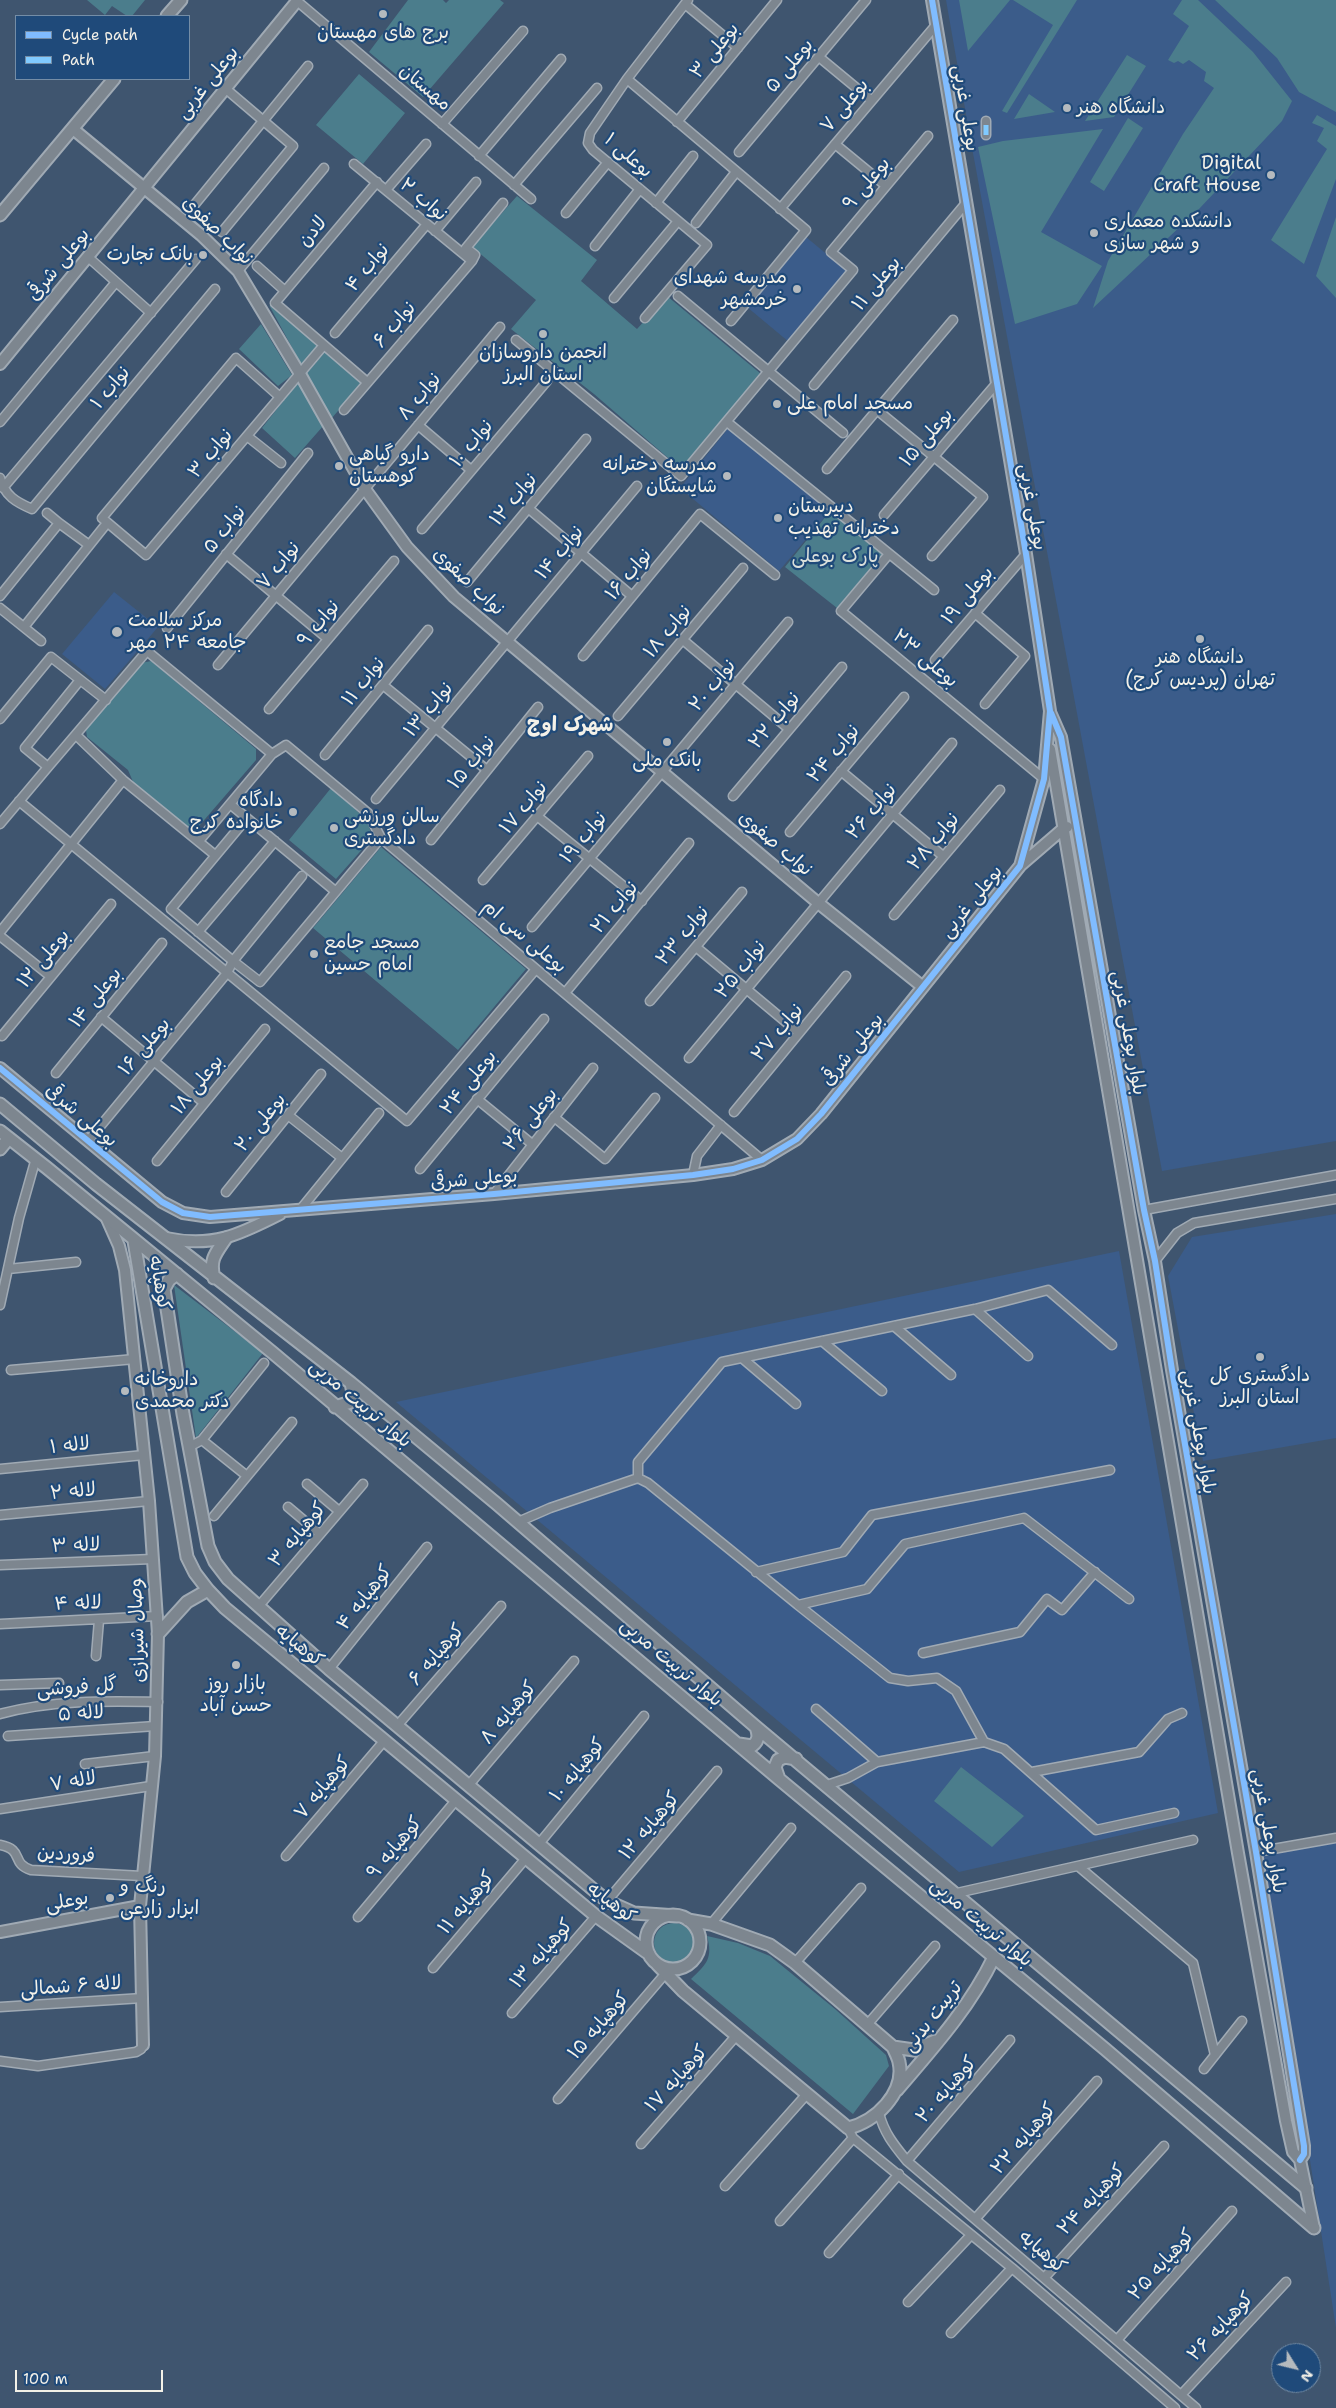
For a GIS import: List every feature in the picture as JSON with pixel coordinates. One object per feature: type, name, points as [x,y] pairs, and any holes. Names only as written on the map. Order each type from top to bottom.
[{"type":"main road","points":[[168,15],[181,0]]},
{"type":"main road","points":[[0,215],[113,80]]},
{"type":"main road","name":"بلوار تربیت مربی","points":[[0,1104],[162,1237],[351,1384],[518,1522],[756,1727],[827,1784],[1306,2188]]},
{"type":"main road","points":[[0,1150],[4,1135]]},
{"type":"main road","name":"بلوار تربیت مربی","points":[[4,1135],[36,1158],[107,1219],[177,1274],[779,1779],[1105,2049],[1314,2228]]},
{"type":"main road","points":[[214,1278],[211,1267],[213,1259],[226,1238]]},
{"type":"main road","name":"کوهپایه","points":[[134,1241],[187,1557],[208,1590],[225,1608],[596,1916],[649,1954],[665,1974],[850,2133]]},
{"type":"main road","points":[[140,1273],[144,1266],[151,1263],[157,1266],[165,1278],[164,1290]]},
{"type":"main road","name":"کوهپایه","points":[[177,1274],[168,1280],[164,1290],[183,1414],[208,1546],[215,1562],[228,1579],[397,1726],[607,1901],[634,1913],[683,1918],[711,1924],[770,1945],[796,1963],[893,2047]]},
{"type":"main road","points":[[335,1407],[351,1402],[354,1393],[351,1384]]},
{"type":"main road","points":[[164,1416],[176,1420],[183,1414]]},
{"type":"main road","points":[[168,1435],[176,1427],[186,1429]]},
{"type":"main road","points":[[158,1634],[187,1602],[208,1590]]},
{"type":"main road","points":[[384,1741],[397,1726]]},
{"type":"main road","points":[[738,1744],[752,1746],[756,1743],[758,1738],[756,1727]]},
{"type":"main road","points":[[779,1779],[775,1767],[778,1760],[785,1757],[796,1759]]},
{"type":"main road","points":[[649,1954],[647,1938],[654,1923],[669,1916],[683,1918],[698,1933],[699,1950],[695,1958],[682,1968],[673,1969],[657,1964]]},
{"type":"main road","name":"تربیت بدنی","points":[[893,2094],[943,2036],[981,1984],[994,1957]]},
{"type":"main road","points":[[1105,2049],[1119,2031]]},
{"type":"main road","points":[[893,2047],[914,2050],[923,2048],[943,2036]]},
{"type":"main road","points":[[850,2133],[879,2113],[893,2094],[898,2080],[900,2063],[893,2047]]},
{"type":"street","name":"بوعلی ۳","points":[[677,122],[777,0]]},
{"type":"street","name":"بوعلی ۵","points":[[739,152],[866,0]]},
{"type":"street","name":"بوعلی غربی","points":[[923,987],[1020,866],[1044,779],[1050,711],[1026,554],[932,0]]},
{"type":"street","name":"بوعلی غربی","points":[[145,187],[297,1]]},
{"type":"street","name":"مهستان","points":[[297,1],[531,200]]},
{"type":"street","points":[[686,2],[738,48]]},
{"type":"street","name":"بوعلی ۱","points":[[644,318],[707,245],[588,143],[590,133],[627,79],[686,2]]},
{"type":"street","name":"بوعلی ۷","points":[[780,209],[936,25]]},
{"type":"street","points":[[442,124],[524,31]]},
{"type":"street","points":[[819,57],[871,100]]},
{"type":"street","points":[[479,156],[561,59]]},
{"type":"street","points":[[191,210],[308,66]]},
{"type":"street","points":[[627,79],[806,230],[731,321]]},
{"type":"street","points":[[514,185],[597,88]]},
{"type":"street","points":[[222,232],[293,146],[226,89]]},
{"type":"street","points":[[986,121],[986,135]]},
{"type":"street","name":"نواب صفوی","points":[[73,129],[145,187],[238,271],[300,374],[365,489],[406,546],[454,597],[818,902],[923,987]]},
{"type":"street","name":"بوعلی ۹","points":[[769,372],[853,270],[831,252],[928,136]]},
{"type":"street","points":[[386,190],[426,144]]},
{"type":"street","points":[[835,144],[886,186]]},
{"type":"street","points":[[656,202],[693,156]]},
{"type":"street","points":[[566,213],[608,162]]},
{"type":"street","name":"نواب ۲","points":[[354,164],[472,262]]},
{"type":"street","points":[[238,271],[324,168]]},
{"type":"street","points":[[696,223],[736,172]]},
{"type":"street","name":"لادن","points":[[324,345],[275,304],[377,182]]},
{"type":"street","points":[[435,231],[476,182]]},
{"type":"street","name":"بوعلی شرقی","points":[[0,364],[145,187]]},
{"type":"street","points":[[595,246],[640,189]]},
{"type":"street","name":"بوعلی ۱۱","points":[[814,385],[966,203]]},
{"type":"street","points":[[472,262],[475,255],[466,248],[503,204]]},
{"type":"street","points":[[614,298],[678,221]]},
{"type":"street","name":"نواب ۴","points":[[335,333],[427,224]]},
{"type":"street","points":[[88,257],[151,313]]},
{"type":"street","points":[[3,488],[196,259]]},
{"type":"street","name":"نواب ۶","points":[[344,410],[472,262]]},
{"type":"street","points":[[257,266],[285,291]]},
{"type":"street","points":[[0,422],[116,282]]},
{"type":"street","name":"نواب ۱","points":[[3,488],[14,501],[32,509],[215,289]]},
{"type":"street","points":[[678,296],[843,433]]},
{"type":"street","points":[[828,469],[953,320]]},
{"type":"street","name":"نواب ۸","points":[[365,489],[500,327]]},
{"type":"street","points":[[516,340],[681,476],[769,372]]},
{"type":"street","points":[[300,374],[324,345],[367,382]]},
{"type":"street","points":[[24,627],[89,545],[104,520],[236,358],[280,397]]},
{"type":"street","name":"نواب ۳","points":[[104,520],[146,555],[300,374]]},
{"type":"street","name":"نواب ۱۰","points":[[422,529],[547,381]]},
{"type":"street","name":"بوعلی ۱۵","points":[[884,515],[996,384]]},
{"type":"street","points":[[877,410],[983,498],[932,556]]},
{"type":"street","points":[[727,422],[934,590]]},
{"type":"street","points":[[418,426],[471,470]]},
{"type":"street","points":[[247,436],[281,463]]},
{"type":"street","name":"نواب ۱۲","points":[[467,582],[586,439]]},
{"type":"street","name":"نواب ۵","points":[[167,628],[308,453]]},
{"type":"street","points":[[0,478],[3,488]]},
{"type":"street","name":"نواب ۱۴","points":[[507,641],[637,486]]},
{"type":"street","name":"نواب ۷","points":[[218,665],[365,489]]},
{"type":"street","points":[[528,508],[632,596]]},
{"type":"street","points":[[47,513],[89,545]]},
{"type":"street","name":"نواب ۱۶","points":[[583,656],[700,514],[775,575]]},
{"type":"street","points":[[0,596],[59,523]]},
{"type":"street","points":[[226,554],[328,639]]},
{"type":"street","name":"بوعلی ۲۳","points":[[889,554],[841,611],[1044,779]]},
{"type":"street","name":"بوعلی ۱۹","points":[[935,660],[1026,554]]},
{"type":"street","name":"نواب ۹","points":[[269,709],[394,561]]},
{"type":"street","name":"نواب ۱۸","points":[[618,716],[743,568]]},
{"type":"street","points":[[0,608],[41,641]]},
{"type":"street","points":[[975,613],[1025,656],[985,704]]},
{"type":"street","name":"نواب ۲۰","points":[[662,772],[788,622]]},
{"type":"street","name":"نواب ۱۱","points":[[325,755],[428,630]]},
{"type":"street","points":[[683,640],[789,729]]},
{"type":"street","name":"نواب ۱۳","points":[[376,799],[507,641]]},
{"type":"street","points":[[0,824],[147,651],[272,754],[199,841]]},
{"type":"street","points":[[0,719],[51,657],[106,700]]},
{"type":"street","name":"نواب ۲۲","points":[[733,796],[842,667]]},
{"type":"street","points":[[48,767],[25,748],[80,680]]},
{"type":"street","points":[[383,685],[487,770]]},
{"type":"street","name":"نواب ۲۴","points":[[790,832],[904,697]]},
{"type":"street","name":"نواب ۱۵","points":[[431,840],[538,707]]},
{"type":"street","name":"بلوار بوعلی غربی","points":[[1050,711],[1061,737],[1144,1210],[1155,1260],[1304,2146],[1304,2154],[1300,2160],[1293,2152],[1286,2121],[1190,1574],[1049,742],[1050,711]]},
{"type":"street","points":[[76,735],[123,780],[215,855]]},
{"type":"street","name":"نواب ۲۶","points":[[818,902],[952,743]]},
{"type":"street","name":"بوعلی سی ام","points":[[272,754],[286,744],[368,814],[381,838],[762,1160]]},
{"type":"street","name":"نواب ۱۷","points":[[483,880],[588,756]]},
{"type":"street","points":[[841,771],[943,856]]},
{"type":"street","name":"نواب ۱۹","points":[[532,927],[662,772]]},
{"type":"street","points":[[50,976],[0,934],[123,780]]},
{"type":"street","name":"نواب ۲۸","points":[[894,915],[1000,790]]},
{"type":"street","points":[[19,801],[407,1121],[536,969]]},
{"type":"street","points":[[230,804],[335,891]]},
{"type":"street","points":[[537,816],[642,901]]},
{"type":"street","points":[[247,818],[172,909],[260,982],[381,838]]},
{"type":"street","points":[[1020,866],[1064,828],[1076,825]]},
{"type":"street","points":[[198,932],[275,841]]},
{"type":"street","name":"نواب ۲۱","points":[[565,993],[689,843]]},
{"type":"street","name":"بوعلی ۱۶","points":[[88,1141],[227,973],[233,961],[302,876]]},
{"type":"street","name":"نواب ۲۳","points":[[650,1001],[742,892]]},
{"type":"street","name":"نواب ۲۵","points":[[689,1058],[818,902]]},
{"type":"street","name":"بوعلی ۱۲","points":[[2,1036],[111,904]]},
{"type":"street","name":"بوعلی ۱۴","points":[[56,1073],[162,943]]},
{"type":"street","points":[[696,947],[799,1033]]},
{"type":"street","name":"نواب ۲۷","points":[[734,1112],[846,976]]},
{"type":"street","name":"بوعلی شرقی","points":[[0,1068],[162,1202],[183,1213],[210,1217],[494,1194],[693,1175],[733,1169],[762,1160],[797,1140],[821,1114],[923,987]]},
{"type":"street","points":[[101,1017],[204,1103]]},
{"type":"street","name":"بوعلی ۲۴","points":[[420,1169],[544,1019]]},
{"type":"street","name":"بوعلی ۱۸","points":[[157,1161],[265,1029]]},
{"type":"street","name":"بوعلی ۲۶","points":[[494,1194],[593,1068]]},
{"type":"street","name":"بوعلی ۲۰","points":[[226,1192],[321,1074]]},
{"type":"street","points":[[554,1117],[605,1159],[655,1098]]},
{"type":"street","points":[[477,1099],[532,1144]]},
{"type":"street","points":[[300,1210],[379,1113]]},
{"type":"street","points":[[288,1115],[342,1158]]},
{"type":"street","points":[[693,1175],[697,1156],[721,1126]]},
{"type":"street","points":[[0,1305],[36,1158]]},
{"type":"street","points":[[1144,1210],[1336,1175]]},
{"type":"street","points":[[1155,1260],[1177,1233],[1194,1224],[1336,1199]]},
{"type":"street","points":[[162,1237],[189,1243],[226,1238],[246,1232],[283,1212]]},
{"type":"street","name":"وصال شیرازی","points":[[107,1219],[119,1246],[125,1270],[149,1502],[158,1616],[158,1702],[140,1906],[143,2045]]},
{"type":"street","points":[[8,1269],[76,1262]]},
{"type":"street","points":[[638,1478],[638,1462],[722,1362],[975,1309],[1048,1290],[1112,1345]]},
{"type":"street","points":[[975,1309],[1028,1356]]},
{"type":"street","points":[[894,1326],[951,1376]]},
{"type":"street","points":[[822,1341],[882,1391]]},
{"type":"street","points":[[742,1358],[796,1404]]},
{"type":"street","points":[[11,1370],[135,1359]]},
{"type":"street","points":[[189,1447],[202,1440],[264,1363]]},
{"type":"street","points":[[1156,1374],[1172,1370]]},
{"type":"street","points":[[214,1516],[292,1422]]},
{"type":"street","points":[[202,1440],[247,1476]]},
{"type":"street","name":"لاله ۱","points":[[0,1469],[144,1455]]},
{"type":"street","points":[[756,1572],[843,1552],[872,1515],[1110,1470]]},
{"type":"street","points":[[518,1522],[550,1508],[638,1478],[648,1483],[756,1572],[890,1678],[908,1680],[937,1678],[956,1691],[984,1742]]},
{"type":"street","points":[[307,1484],[339,1511]]},
{"type":"street","name":"کوهپایه ۳","points":[[258,1607],[363,1484]]},
{"type":"street","name":"لاله ۲","points":[[0,1515],[149,1502]]},
{"type":"street","points":[[288,1507],[320,1534]]},
{"type":"street","points":[[798,1605],[867,1589],[905,1544],[1024,1518],[1129,1599]]},
{"type":"street","name":"کوهپایه ۴","points":[[330,1669],[427,1547]]},
{"type":"street","name":"لاله ۳","points":[[0,1565],[153,1559]]},
{"type":"street","points":[[1190,1574],[1207,1571]]},
{"type":"street","points":[[924,1653],[1020,1632],[1047,1599],[1062,1610],[1095,1572]]},
{"type":"street","name":"کوهپایه ۶","points":[[397,1726],[501,1606]]},
{"type":"street","name":"لاله ۴","points":[[0,1624],[158,1616]]},
{"type":"street","points":[[96,1656],[99,1620]]},
{"type":"street","name":"کوهپایه ۸","points":[[468,1786],[574,1661]]},
{"type":"street","points":[[0,1685],[59,1683]]},
{"type":"street","name":"گل فروشی","points":[[0,1714],[15,1710],[73,1702],[158,1702]]},
{"type":"street","points":[[816,1709],[877,1762]]},
{"type":"street","points":[[1032,1772],[1139,1752],[1168,1719],[1182,1713]]},
{"type":"street","name":"کوهپایه ۱۰","points":[[538,1845],[644,1716]]},
{"type":"street","name":"لاله ۵","points":[[8,1736],[156,1726]]},
{"type":"street","name":"کوهپایه ۷","points":[[286,1856],[384,1741]]},
{"type":"street","points":[[827,1784],[848,1778],[877,1762],[984,1742],[1004,1748],[1096,1830],[1174,1813]]},
{"type":"street","points":[[85,1764],[154,1756]]},
{"type":"street","name":"کوهپایه ۱۲","points":[[607,1901],[717,1771]]},
{"type":"street","name":"لاله ۷","points":[[0,1809],[151,1786]]},
{"type":"street","name":"کوهپایه ۹","points":[[358,1917],[457,1800]]},
{"type":"street","points":[[711,1924],[791,1828]]},
{"type":"street","points":[[1256,1852],[1336,1838]]},
{"type":"street","points":[[957,1893],[1193,1840]]},
{"type":"street","name":"فروردین","points":[[0,1845],[15,1850],[18,1861],[23,1867],[31,1870],[142,1876]]},
{"type":"street","name":"کوهپایه ۱۱","points":[[433,1968],[526,1858]]},
{"type":"street","points":[[1078,1866],[1193,1963],[1215,2055]]},
{"type":"street","points":[[796,1963],[861,1888]]},
{"type":"street","name":"بوعلی","points":[[0,1932],[140,1906]]},
{"type":"street","name":"کوهپایه ۱۳","points":[[512,2013],[596,1916]]},
{"type":"street","points":[[867,2025],[935,1946]]},
{"type":"street","name":"کوهپایه ۱۵","points":[[558,2099],[665,1974]]},
{"type":"street","name":"لاله ۶ شمالی","points":[[0,2007],[143,1998]]},
{"type":"street","points":[[1204,2069],[1242,2021]]},
{"type":"street","name":"کوهپایه ۱۷","points":[[641,2144],[736,2036]]},
{"type":"street","name":"کوهپایه ۲۰","points":[[908,2160],[1010,2040]]},
{"type":"street","points":[[0,2061],[38,2066],[136,2052],[143,2045]]},
{"type":"street","name":"کوهپایه ۲۲","points":[[976,2218],[1097,2082]]},
{"type":"street","points":[[725,2186],[806,2096]]},
{"type":"street","name":"کوهپایه","points":[[879,2113],[883,2128],[892,2143],[908,2160],[1196,2408]]},
{"type":"street","points":[[780,2221],[850,2133]]},
{"type":"street","name":"کوهپایه","points":[[850,2133],[1012,2268],[1175,2408]]},
{"type":"street","name":"کوهپایه ۲۴","points":[[1045,2276],[1164,2146]]},
{"type":"street","points":[[1300,2160],[1314,2228]]},
{"type":"street","points":[[829,2253],[899,2174]]},
{"type":"street","name":"کوهپایه ۲۵","points":[[1117,2340],[1232,2211]]},
{"type":"street","points":[[908,2302],[971,2235]]},
{"type":"street","points":[[951,2333],[1012,2268]]},
{"type":"street","name":"کوهپایه ۲۶","points":[[1181,2395],[1286,2282]]},
{"type":"shaded area","name":"دانشگاه هنر تهران (پردیس کرج)","points":[[946,0],[1336,0],[1336,1141],[1162,1171]]},
{"type":"shaded area","name":"مدرسه شهدای خرمشهر","points":[[806,237],[847,271],[789,342],[747,307]]},
{"type":"shaded area","points":[[730,426],[831,510],[779,571],[680,488]]},
{"type":"shaded area","points":[[114,592],[158,627],[105,689],[62,654]]},
{"type":"shaded area","name":"دادگستری کل استان البرز","points":[[1336,1214],[1336,1438],[1203,1461],[1168,1276],[1192,1237]]},
{"type":"shaded area","points":[[1119,1251],[1218,1813],[959,1872],[396,1402]]},
{"type":"shaded area","points":[[1336,1839],[1336,2328],[1262,1850]]},
{"type":"green space","points":[[87,0],[145,0],[133,15],[126,15],[112,6],[105,15]]},
{"type":"green space","points":[[408,0],[443,0],[446,3],[449,0],[500,0],[504,3],[423,97],[369,52]]},
{"type":"green space","points":[[959,0],[1010,0],[968,51]]},
{"type":"green space","points":[[1013,0],[1077,0],[1007,113],[1002,111],[1053,25]]},
{"type":"green space","points":[[1182,0],[1198,0],[1253,52],[1292,101],[1282,121],[1199,209],[1093,308],[1108,261],[1183,134],[1214,88],[1204,81],[1206,72],[1189,60],[1183,64],[1178,61],[1174,63],[1168,60],[1189,26],[1173,14]]},
{"type":"green space","points":[[1215,0],[1336,0],[1336,112],[1299,92],[1277,58]]},
{"type":"green space","points":[[1127,55],[1146,66],[1114,117],[1085,121]]},
{"type":"green space","points":[[359,74],[405,113],[363,164],[316,125]]},
{"type":"green space","points":[[1029,94],[1055,112],[1014,119]]},
{"type":"green space","points":[[1317,115],[1336,126],[1336,179],[1304,264],[1271,240],[1327,149],[1317,141],[1324,128],[1312,123]]},
{"type":"green space","points":[[1128,118],[1143,128],[1104,191],[1090,182]]},
{"type":"green space","points":[[1103,129],[1041,232],[1102,266],[1077,304],[1015,324],[978,147],[1003,141]]},
{"type":"green space","points":[[517,196],[597,260],[581,281],[637,329],[667,296],[761,374],[681,469],[594,394],[511,329],[536,300],[472,247]]},
{"type":"green space","points":[[1336,217],[1336,298],[1316,276]]},
{"type":"green space","points":[[269,305],[319,346],[302,366]]},
{"type":"green space","points":[[261,324],[292,375],[278,386],[239,349]]},
{"type":"green space","points":[[325,352],[363,382],[331,419],[306,374]]},
{"type":"green space","points":[[299,381],[324,425],[295,458],[262,428]]},
{"type":"green space","name":"پارک بوعلی","points":[[831,510],[883,553],[837,608],[785,567]]},
{"type":"green space","points":[[151,661],[256,749],[256,760],[199,826],[187,827],[134,784],[128,770],[87,737],[86,730],[141,663]]},
{"type":"green space","name":"سالن ورزشی دادگستری","points":[[331,788],[366,819],[373,837],[336,879],[289,840]]},
{"type":"green space","points":[[381,847],[526,969],[458,1050],[313,928]]},
{"type":"green space","points":[[174,1285],[263,1353],[196,1438]]},
{"type":"green space","points":[[961,1767],[1024,1816],[992,1847],[934,1801]]},
{"type":"green space","points":[[678,1923],[685,1926],[691,1932],[694,1943],[693,1951],[685,1960],[678,1963],[670,1963],[663,1960],[655,1951],[654,1939],[657,1932],[666,1924]]},
{"type":"green space","points":[[707,1936],[738,1943],[770,1956],[835,2009],[886,2055],[889,2066],[853,2114],[691,1979],[705,1965],[709,1955]]},
{"type":"marked path","points":[[986,121],[986,135]]},
{"type":"cycle path","points":[[0,1068],[162,1202],[183,1213],[210,1217],[494,1194],[693,1175],[733,1169],[762,1160],[797,1139],[821,1114],[1020,866],[1044,779],[1050,711],[1026,554],[932,0]]},
{"type":"cycle path","points":[[1051,713],[1061,737],[1144,1210],[1155,1261],[1304,2146],[1304,2154],[1300,2160]]},
{"type":"place","name":"برج های مهستان","points":[[383,14]]},
{"type":"place","name":"دانشگاه هنر","points":[[1067,108]]},
{"type":"place","name":"Digital Craft House","points":[[1271,175]]},
{"type":"place","name":"دانشکده معماری و شهر سازی","points":[[1094,233]]},
{"type":"place","name":"بانک تجارت","points":[[203,255]]},
{"type":"place","name":"مدرسه شهدای خرمشهر","points":[[797,289]]},
{"type":"place","name":"انجمن داروسازان استان البرز","points":[[543,334]]},
{"type":"place","name":"مسجد امام علی","points":[[777,404]]},
{"type":"place","name":"دارو گیاهی کوهستان","points":[[339,466]]},
{"type":"place","name":"مدرسه دخترانه شایستگان","points":[[727,476]]},
{"type":"place","name":"دبیرستان دخترانه تهذیب","points":[[778,518]]},
{"type":"place","name":"مرکز سلامت جامعه ۲۴ مهر","points":[[117,632]]},
{"type":"place","name":"دانشگاه هنر تهران (پردیس کرج)","points":[[1200,639]]},
{"type":"place","name":"بانک ملی","points":[[667,742]]},
{"type":"place","name":"دادگاه خانواده کرج","points":[[293,812]]},
{"type":"place","name":"سالن ورزشی دادگستری","points":[[334,828]]},
{"type":"place","name":"مسجد جامع امام حسین","points":[[314,954]]},
{"type":"place","name":"دادگستری کل استان البرز","points":[[1260,1357]]},
{"type":"place","name":"داروخانه دکتر محمدی","points":[[125,1391]]},
{"type":"place","name":"بازار روز حسن آباد","points":[[236,1665]]},
{"type":"place","name":"رنگ و ابزار زارعی","points":[[110,1898]]},
{"type":"district","name":"شهرک اوج","points":[[570,726]]}]
